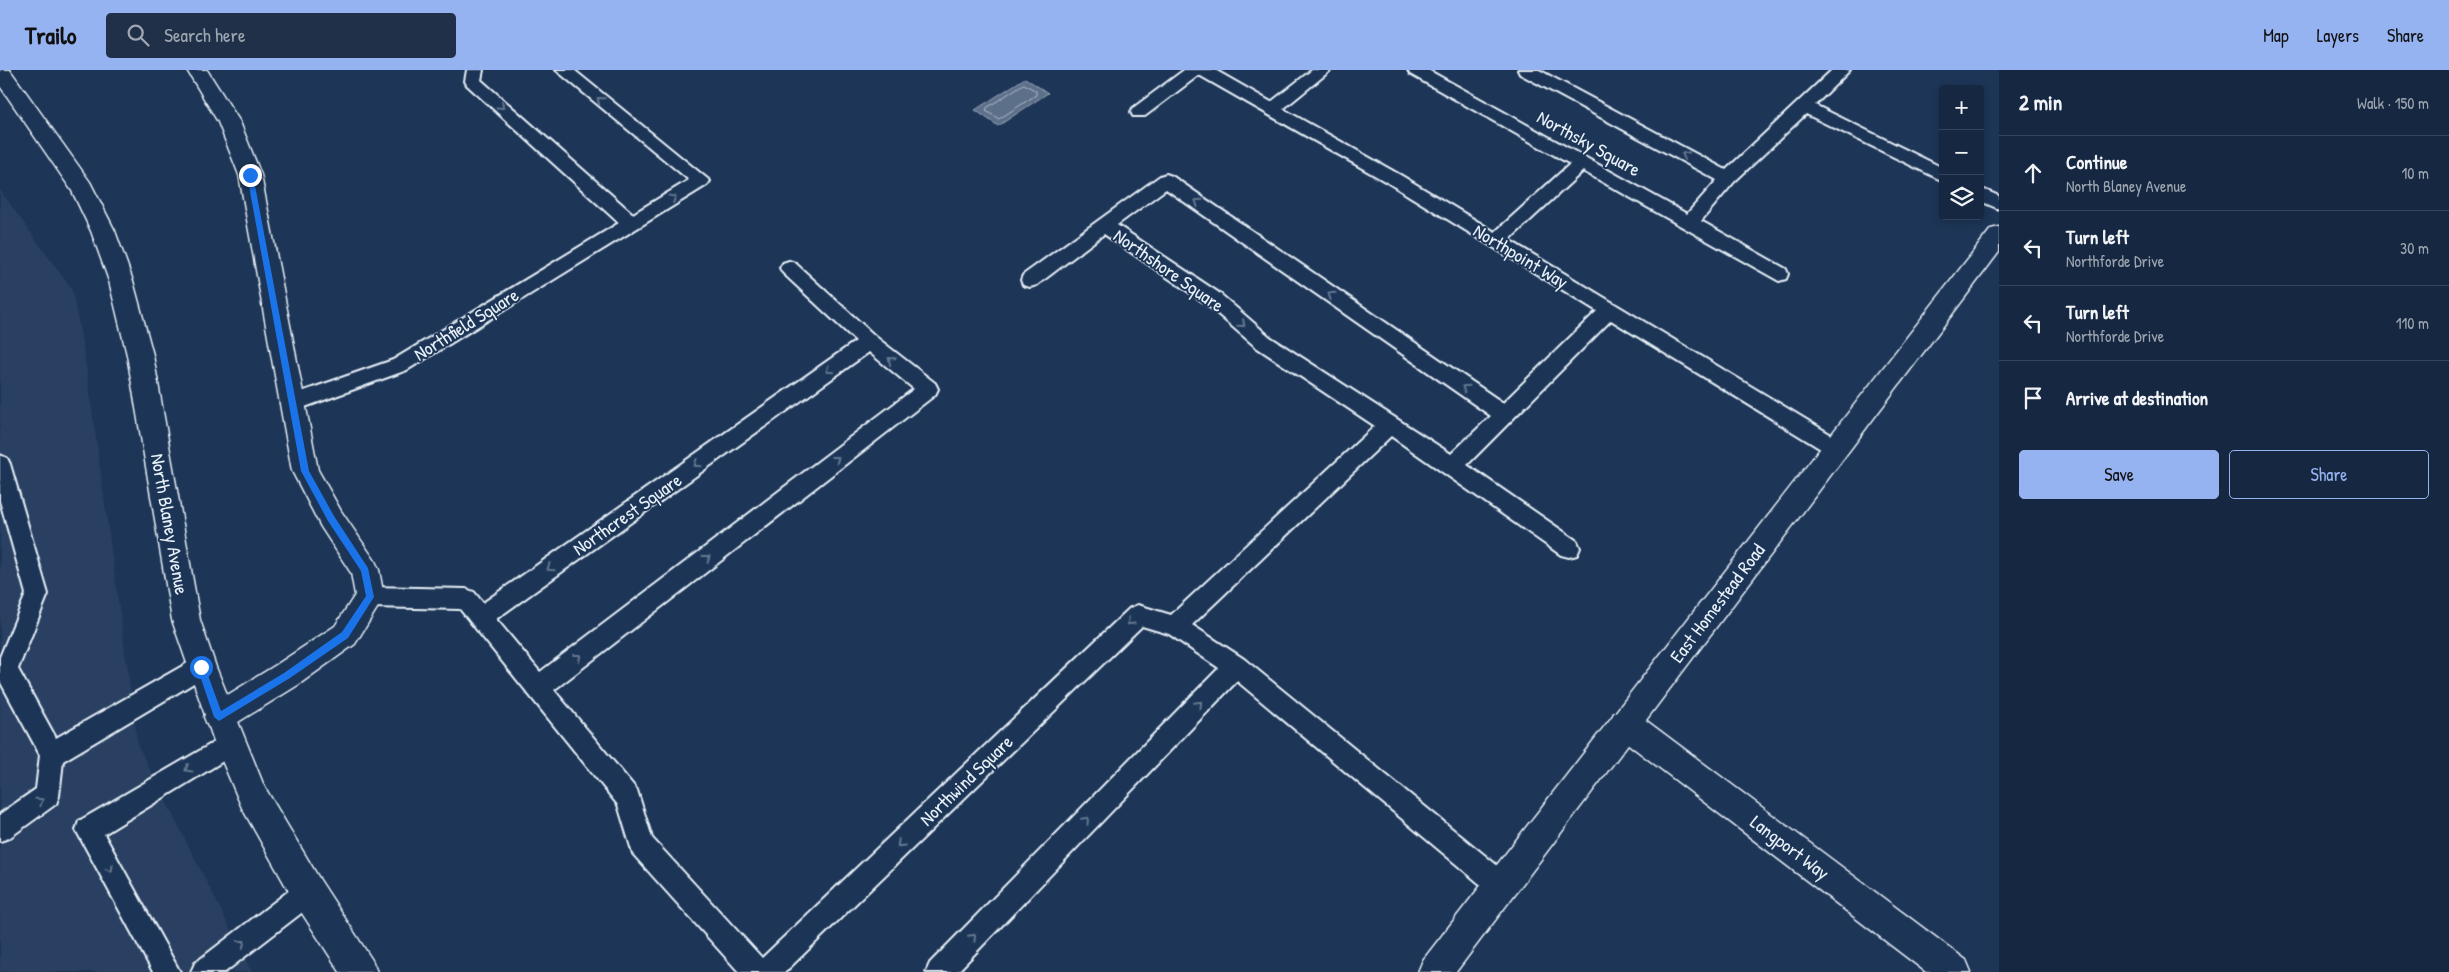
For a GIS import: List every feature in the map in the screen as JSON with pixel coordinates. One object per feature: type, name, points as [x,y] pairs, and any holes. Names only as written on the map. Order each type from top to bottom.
[{"type":"street","points":[[197,70],[229,122],[250,175],[291,404],[305,471],[331,519],[365,570],[370,597],[345,635],[287,676],[219,717]]},
{"type":"street","name":"North Blaney Avenue","points":[[0,72],[82,188],[103,231],[121,281],[140,355],[186,620],[201,667],[219,717],[253,797],[308,892],[357,971]]},
{"type":"street","name":"East Homestead Road","points":[[1435,972],[1999,235]]},
{"type":"street","name":"Langport Way","points":[[1625,724],[1954,972]]},
{"type":"lane","points":[[475,70],[474,81],[631,223]]},
{"type":"lane","name":"Northfield Square","points":[[291,404],[400,365],[701,181],[564,70]]},
{"type":"lane","points":[[1139,112],[1195,70]]},
{"type":"lane","name":"Northpoint Way","points":[[1203,70],[1497,241],[1836,448]]},
{"type":"lane","points":[[1272,109],[1324,70]]},
{"type":"lane","name":"Northsky Square","points":[[1416,70],[1779,274]]},
{"type":"lane","name":"Northsky Square","points":[[1526,70],[1728,178]]},
{"type":"lane","points":[[1689,223],[1728,178],[1842,70]]},
{"type":"lane","points":[[1804,106],[1939,173]]},
{"type":"lane","points":[[1497,241],[1582,163]]},
{"type":"lane","name":"Northshore Square","points":[[1505,415],[1166,180],[1104,225],[1212,298],[1263,342],[1453,466],[1569,548]]},
{"type":"lane","points":[[1984,196],[1999,203]]},
{"type":"lane","points":[[1030,280],[1104,225]]},
{"type":"lane","points":[[539,687],[928,389],[869,342],[789,268]]},
{"type":"lane","points":[[1453,466],[1610,310]]},
{"type":"lane","name":"Northcrest Square","points":[[482,617],[869,342]]},
{"type":"lane","points":[[1389,425],[1175,626],[1236,666],[1501,885]]},
{"type":"lane","points":[[0,464],[37,594],[6,670],[52,754],[48,796],[0,829]]},
{"type":"lane","points":[[370,597],[466,599],[628,798],[642,845],[757,972]]},
{"type":"lane","name":"Northwind Square","points":[[766,972],[1138,616],[1175,626]]},
{"type":"lane","points":[[939,972],[1236,666]]},
{"type":"lane","points":[[52,754],[201,667]]},
{"type":"lane","points":[[167,972],[88,830],[230,744]]},
{"type":"lane","points":[[204,972],[308,892]]},
{"type":"shaded area","points":[[0,190],[72,290],[85,358],[138,746],[252,972],[0,972]]},
{"type":"water","points":[[1025,78],[1048,93],[998,126],[975,110]]},
{"type":"route","points":[[201,667],[219,717],[287,676],[345,635],[370,597],[365,570],[331,519],[305,471],[291,404],[250,175]]}]
